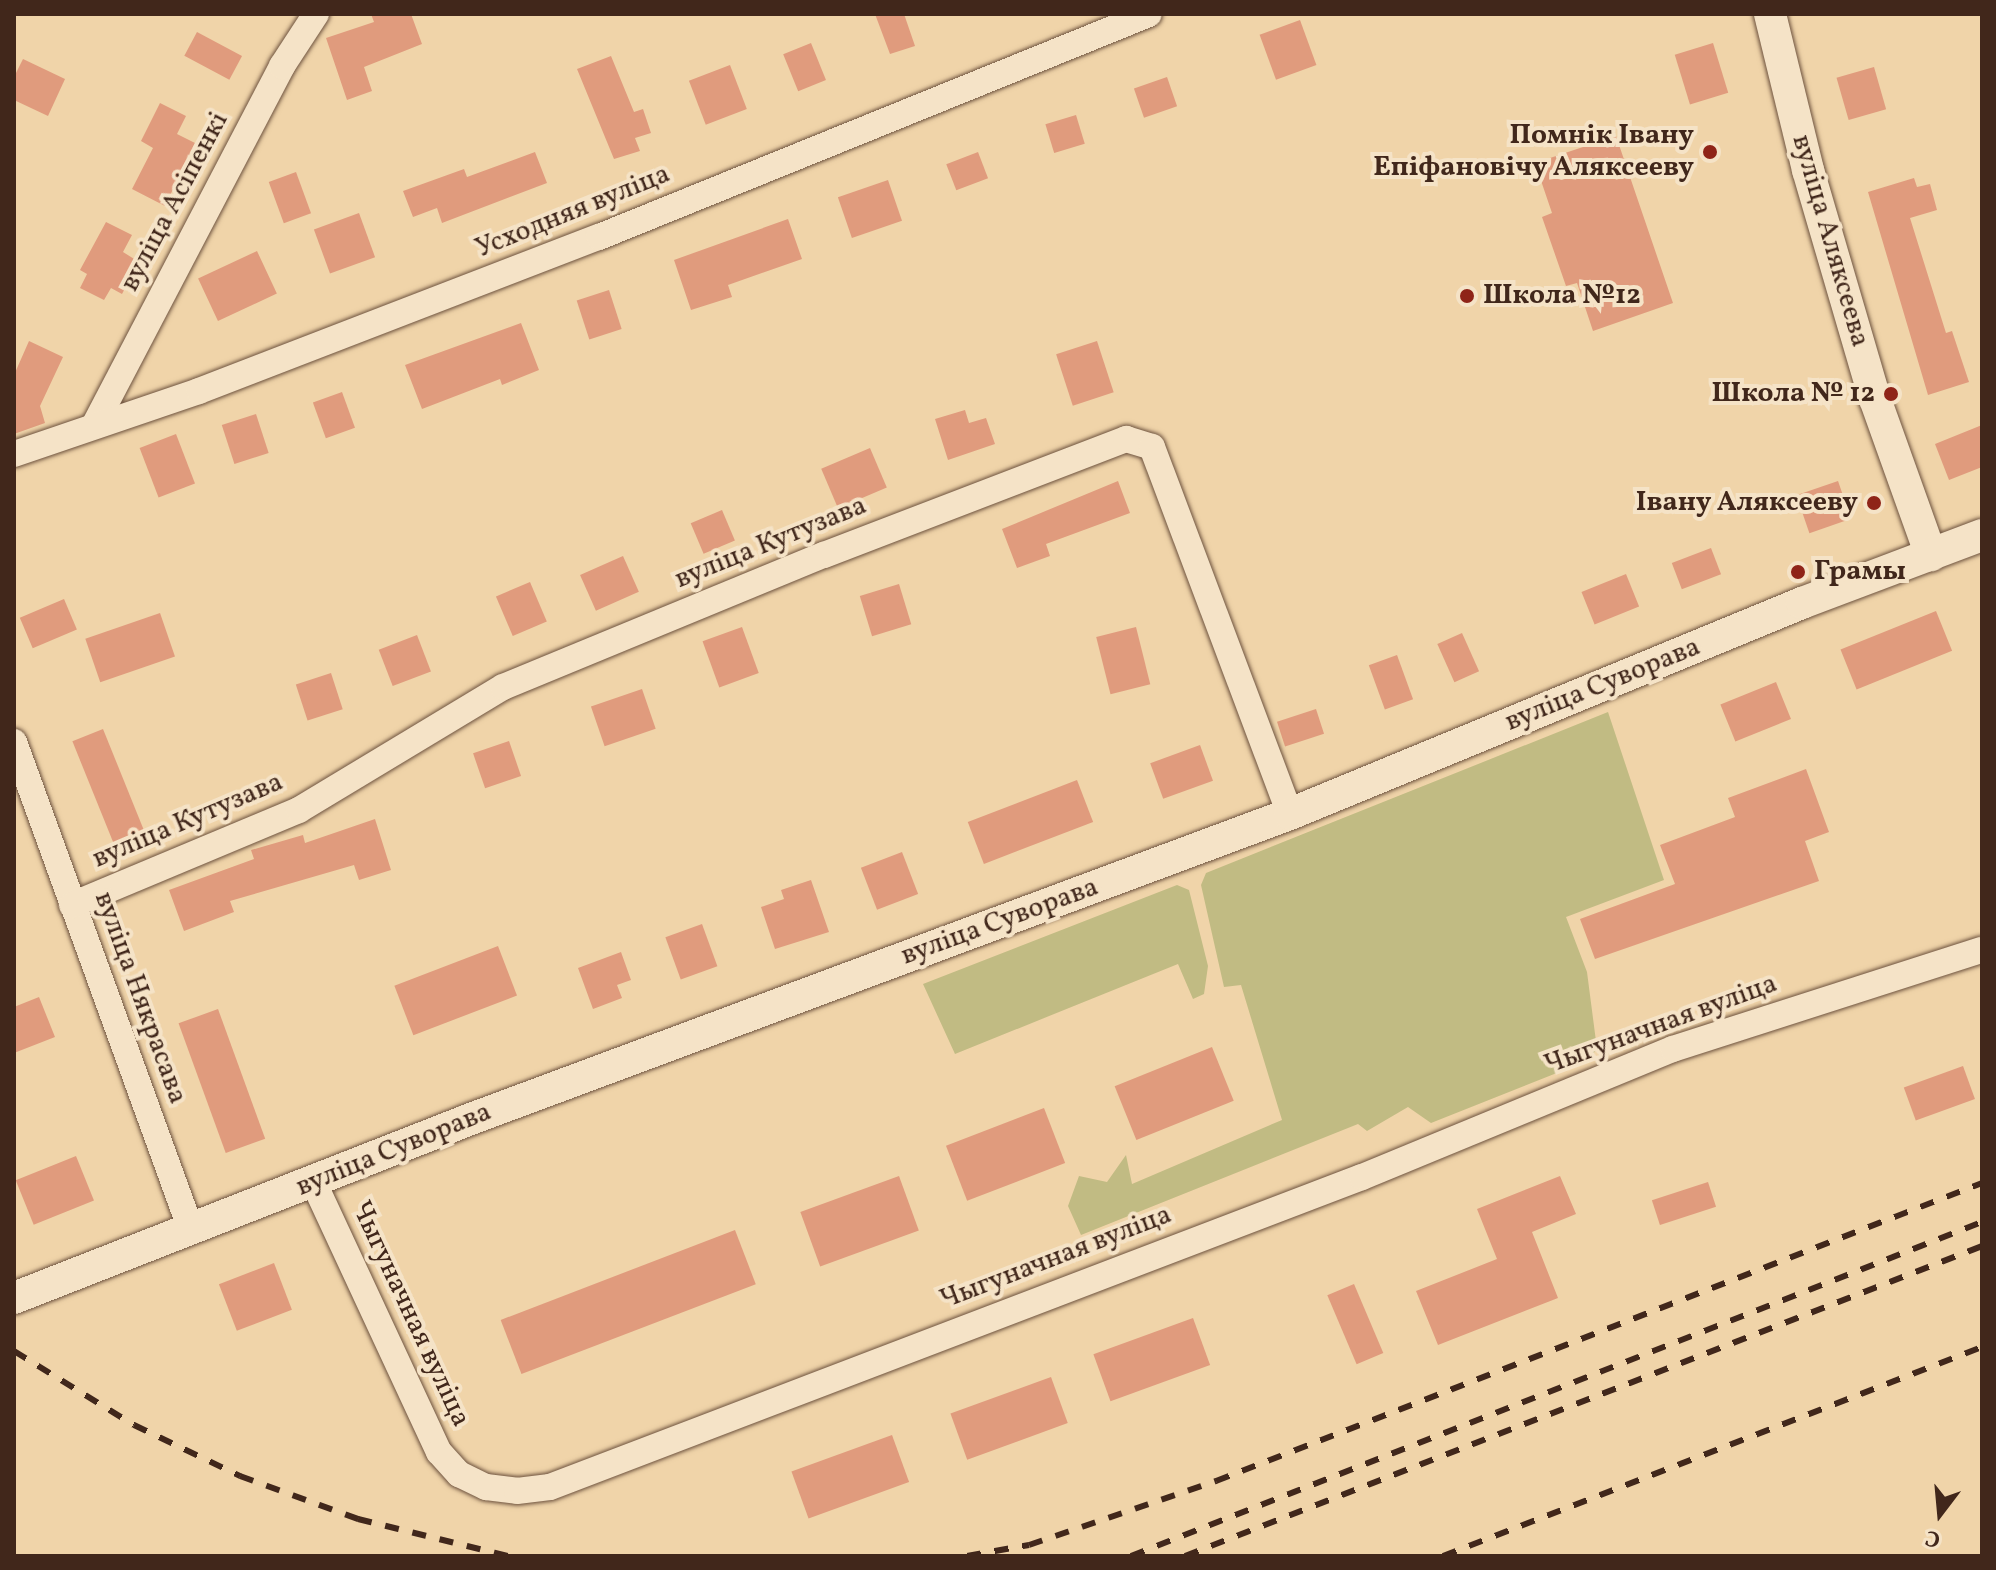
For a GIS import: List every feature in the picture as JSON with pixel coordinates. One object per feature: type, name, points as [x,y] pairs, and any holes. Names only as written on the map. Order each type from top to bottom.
[{"type":"street","name":"вуліца Асіпенкі","points":[[96,422],[282,66],[316,14]]},
{"type":"street","name":"Усходняя вуліца","points":[[14,454],[96,422],[199,391],[584,243],[1149,14]]},
{"type":"street","name":"вуліца Аляксеева","points":[[1770,14],[1808,170],[1875,399],[1931,555]]},
{"type":"street","name":"вуліца Кутузава","points":[[72,905],[299,810],[503,687],[824,555],[1126,439],[1152,447],[1290,814]]},
{"type":"street","name":"вуліца Суворава","points":[[14,1298],[314,1183],[468,1120],[1290,814],[1982,535]]},
{"type":"street","name":"вуліца Някрасава","points":[[14,742],[191,1230]]},
{"type":"street","name":"Чыгуначная вуліца","points":[[314,1183],[439,1452],[459,1474],[486,1487],[517,1491],[550,1487],[1362,1177],[1673,1049],[1982,950]]},
{"type":"shaded area","points":[[1608,712],[1664,880],[1566,917],[1587,972],[1597,1049],[1587,1061],[1431,1123],[1408,1107],[1367,1131],[1358,1124],[1081,1235],[1068,1206],[1079,1176],[1107,1182],[1126,1155],[1132,1184],[1282,1120],[1241,985],[1224,987],[1201,885],[1206,873]]},
{"type":"shaded area","points":[[1177,885],[1189,890],[1208,966],[1204,994],[1193,999],[1178,964],[955,1054],[923,984]]},
{"type":"building","points":[[371,14],[411,14],[422,44],[364,67],[372,91],[347,100],[326,38],[374,22]]},
{"type":"building","points":[[875,14],[904,14],[915,46],[890,54]]},
{"type":"building","points":[[1300,20],[1316,65],[1276,80],[1260,35]]},
{"type":"building","points":[[197,32],[242,56],[229,80],[184,56]]},
{"type":"building","points":[[811,43],[826,80],[798,91],[783,54]]},
{"type":"building","points":[[1713,43],[1728,93],[1690,104],[1675,55]]},
{"type":"building","points":[[611,56],[634,112],[643,109],[651,133],[635,138],[640,151],[614,159],[577,69]]},
{"type":"building","points":[[23,59],[65,79],[48,116],[14,100],[14,77]]},
{"type":"building","points":[[730,65],[747,109],[706,125],[689,81]]},
{"type":"building","points":[[1874,67],[1886,109],[1849,120],[1837,78]]},
{"type":"building","points":[[1167,77],[1177,106],[1144,118],[1134,88]]},
{"type":"building","points":[[160,103],[186,116],[177,134],[195,143],[165,206],[132,189],[153,148],[141,141]]},
{"type":"building","points":[[1076,115],[1085,144],[1054,153],[1045,124]]},
{"type":"building","points":[[1616,136],[1673,303],[1593,331],[1577,283],[1566,286],[1542,217],[1552,213],[1535,163]]},
{"type":"building","points":[[535,152],[547,183],[442,223],[437,208],[413,217],[403,191],[464,169],[467,177]]},
{"type":"building","points":[[978,152],[988,178],[956,190],[946,164]]},
{"type":"building","points":[[296,172],[311,213],[284,223],[269,182]]},
{"type":"building","points":[[1914,178],[1917,187],[1930,184],[1937,210],[1910,218],[1946,333],[1952,331],[1969,382],[1928,395],[1868,192]]},
{"type":"building","points":[[888,180],[902,221],[852,238],[838,197]]},
{"type":"building","points":[[359,213],[375,257],[330,274],[314,229]]},
{"type":"building","points":[[788,219],[802,259],[728,285],[732,297],[691,310],[674,260]]},
{"type":"building","points":[[106,222],[132,235],[123,252],[139,262],[122,294],[111,288],[104,300],[80,288],[87,274],[80,270]]},
{"type":"building","points":[[257,251],[277,294],[218,321],[198,278]]},
{"type":"building","points":[[609,290],[622,329],[589,339],[577,301]]},
{"type":"building","points":[[521,323],[539,370],[502,385],[500,379],[422,409],[405,365]]},
{"type":"building","points":[[29,341],[63,357],[40,406],[45,423],[14,434],[14,375]]},
{"type":"building","points":[[1097,341],[1114,392],[1073,406],[1056,354]]},
{"type":"building","points":[[342,392],[355,428],[326,438],[313,403]]},
{"type":"building","points":[[965,410],[969,423],[986,418],[995,444],[948,460],[935,419]]},
{"type":"building","points":[[256,414],[269,453],[234,464],[222,425]]},
{"type":"building","points":[[1982,425],[1982,467],[1949,480],[1935,444]]},
{"type":"building","points":[[176,434],[195,483],[159,497],[140,448]]},
{"type":"building","points":[[870,448],[887,488],[838,508],[821,469]]},
{"type":"building","points":[[1118,481],[1130,513],[1046,544],[1050,556],[1017,568],[1002,529]]},
{"type":"building","points":[[1838,481],[1851,519],[1809,533],[1796,495]]},
{"type":"building","points":[[722,510],[735,540],[704,554],[691,523]]},
{"type":"building","points":[[1711,548],[1721,574],[1682,589],[1672,563]]},
{"type":"building","points":[[623,556],[639,592],[596,611],[580,575]]},
{"type":"building","points":[[1626,574],[1639,606],[1595,624],[1581,592]]},
{"type":"building","points":[[530,582],[547,622],[513,636],[496,596]]},
{"type":"building","points":[[899,584],[911,624],[872,636],[860,596]]},
{"type":"building","points":[[64,599],[77,629],[33,648],[20,618]]},
{"type":"building","points":[[1936,611],[1952,651],[1857,689],[1841,650]]},
{"type":"building","points":[[160,613],[175,656],[100,682],[85,639]]},
{"type":"building","points":[[742,627],[759,673],[719,687],[703,641]]},
{"type":"building","points":[[1136,627],[1150,684],[1110,694],[1096,637]]},
{"type":"building","points":[[1462,633],[1479,671],[1454,682],[1437,644]]},
{"type":"building","points":[[417,635],[431,671],[393,686],[379,650]]},
{"type":"building","points":[[1397,655],[1413,699],[1385,709],[1369,665]]},
{"type":"building","points":[[331,673],[343,709],[308,721],[296,684]]},
{"type":"building","points":[[1776,682],[1791,719],[1735,742],[1720,704]]},
{"type":"building","points":[[642,689],[656,729],[605,746],[591,707]]},
{"type":"building","points":[[1316,709],[1324,734],[1285,746],[1277,722]]},
{"type":"building","points":[[103,729],[149,844],[119,856],[72,741]]},
{"type":"building","points":[[509,741],[521,776],[485,788],[473,753]]},
{"type":"building","points":[[1200,745],[1213,781],[1163,799],[1150,763]]},
{"type":"building","points":[[1806,769],[1829,832],[1805,841],[1819,881],[1595,959],[1580,919],[1675,884],[1660,845],[1735,817],[1728,798]]},
{"type":"building","points":[[1077,780],[1093,822],[984,864],[968,822]]},
{"type":"building","points":[[375,819],[391,870],[359,880],[354,865],[230,901],[234,912],[184,931],[169,890],[254,859],[251,850],[303,835],[305,843]]},
{"type":"building","points":[[902,852],[918,894],[877,910],[861,868]]},
{"type":"building","points":[[811,880],[829,932],[775,949],[761,907],[784,899],[781,890]]},
{"type":"building","points":[[702,924],[717,966],[681,980],[665,937]]},
{"type":"building","points":[[498,946],[517,995],[413,1035],[394,986]]},
{"type":"building","points":[[621,952],[631,980],[617,985],[622,998],[593,1009],[578,968]]},
{"type":"building","points":[[39,997],[55,1037],[14,1053],[14,1007]]},
{"type":"building","points":[[218,1009],[265,1139],[226,1153],[179,1023]]},
{"type":"building","points":[[1212,1047],[1234,1101],[1136,1140],[1115,1086]]},
{"type":"building","points":[[1963,1066],[1975,1099],[1916,1120],[1904,1088]]},
{"type":"building","points":[[1044,1108],[1065,1163],[967,1201],[946,1146]]},
{"type":"building","points":[[76,1156],[94,1201],[34,1225],[16,1180]]},
{"type":"building","points":[[899,1176],[919,1231],[820,1266],[800,1212]]},
{"type":"building","points":[[1560,1176],[1576,1214],[1532,1232],[1558,1298],[1438,1345],[1416,1291],[1497,1259],[1477,1209]]},
{"type":"building","points":[[1708,1182],[1716,1207],[1660,1225],[1652,1200]]},
{"type":"building","points":[[735,1230],[756,1284],[521,1374],[501,1320]]},
{"type":"building","points":[[274,1263],[292,1310],[237,1331],[219,1284]]},
{"type":"building","points":[[1354,1284],[1383,1353],[1357,1364],[1327,1295]]},
{"type":"building","points":[[1193,1318],[1210,1365],[1110,1401],[1093,1354]]},
{"type":"building","points":[[1051,1377],[1068,1423],[967,1460],[950,1414]]},
{"type":"building","points":[[892,1435],[909,1482],[809,1519],[791,1472]]},
{"type":"railway","points":[[967,1556],[1029,1545],[1216,1481],[1982,1183]]},
{"type":"railway","points":[[1131,1556],[1982,1222]]},
{"type":"railway","points":[[1185,1556],[1982,1246]]},
{"type":"railway","points":[[1443,1556],[1982,1347]]},
{"type":"railway","points":[[14,1351],[134,1425],[240,1476],[358,1519],[508,1556]]},
{"type":"place","name":"Помнік Івану Епіфановічу Аляксееву","points":[[1710,152]]},
{"type":"place","name":"Школа №12","points":[[1467,296]]},
{"type":"place","name":"Школа № 12","points":[[1891,394]]},
{"type":"place","name":"Івану Аляксееву","points":[[1874,503]]},
{"type":"place","name":"Грамы","points":[[1798,572]]}]
